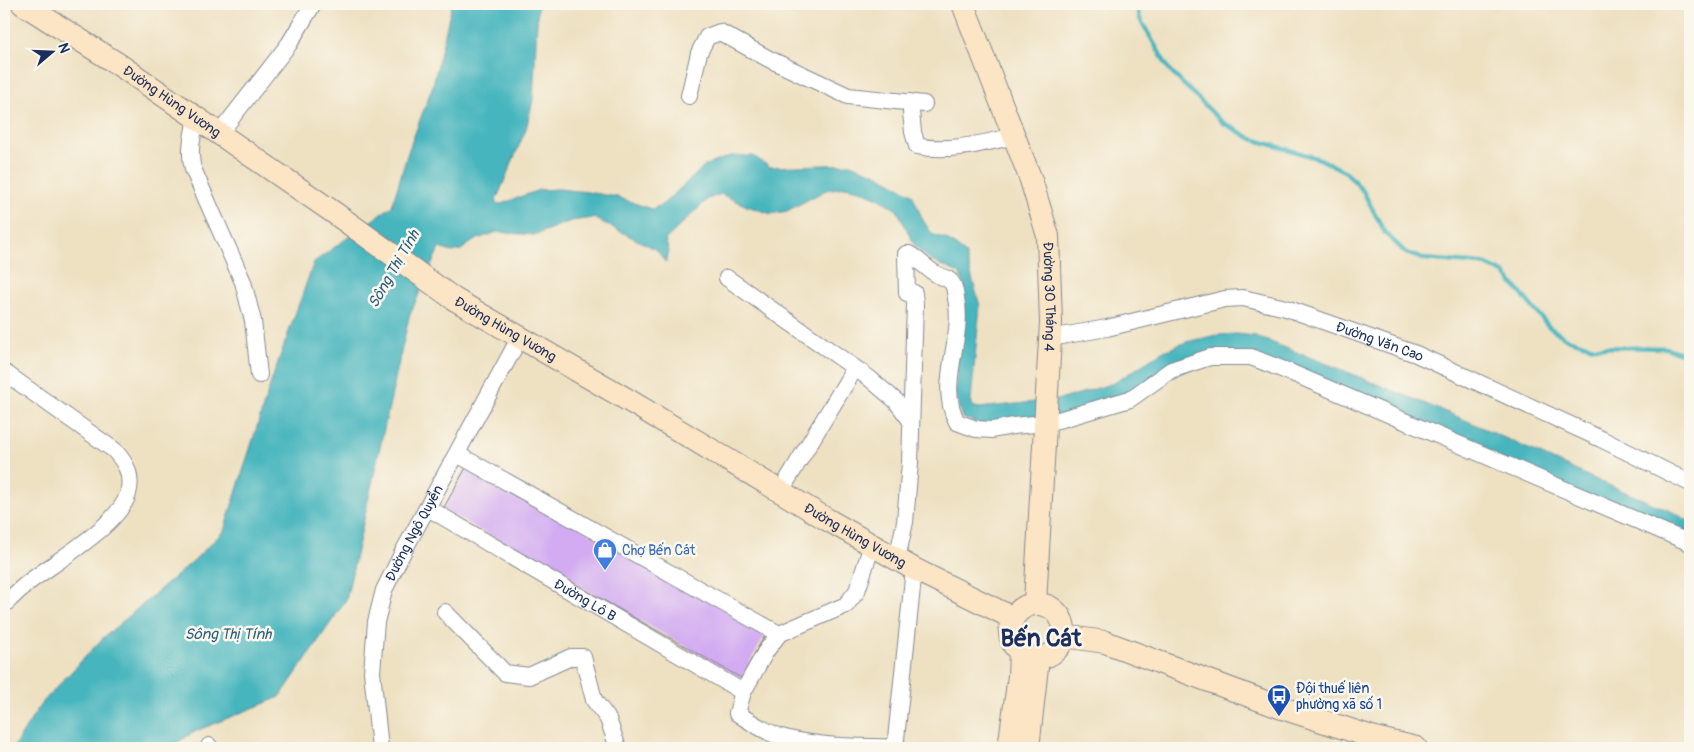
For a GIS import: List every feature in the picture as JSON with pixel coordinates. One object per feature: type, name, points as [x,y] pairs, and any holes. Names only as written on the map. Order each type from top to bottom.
[{"type":"main road","name":"Đường Hùng Vương","points":[[22,4],[118,64],[333,212],[454,299],[780,492],[906,564],[1012,618]]},
{"type":"main road","name":"Đường 30 Tháng 4","points":[[963,4],[1015,136],[1048,236],[1050,338],[1035,604]]},
{"type":"main road","points":[[1035,604],[1043,604],[1057,613],[1062,620],[1064,636],[1060,645],[1054,652],[1046,656],[1029,655],[1014,645],[1010,636],[1012,618],[1026,606],[1035,604]]},
{"type":"main road","points":[[1064,636],[1106,642],[1279,707],[1376,738],[1416,748]]},
{"type":"main road","points":[[1028,748],[1025,696],[1029,655]]},
{"type":"main road","points":[[1009,748],[1025,696]]},
{"type":"street","points":[[220,134],[289,44],[313,4]]},
{"type":"street","points":[[689,96],[699,53],[707,36],[720,32],[769,60],[848,96],[917,103],[913,132],[917,146],[928,148],[964,146],[1015,136]]},
{"type":"street","points":[[196,118],[190,151],[193,169],[243,282],[253,320],[259,376]]},
{"type":"street","points":[[894,748],[906,564],[905,522],[915,304],[914,293],[907,293],[906,254],[909,254],[939,276],[947,278],[954,285],[958,328],[952,360],[949,398],[952,414],[957,422],[976,429],[992,430],[1045,422],[1130,399],[1171,370],[1210,356],[1251,357],[1292,372],[1690,543]]},
{"type":"street","points":[[727,278],[855,368],[896,401],[911,421]]},
{"type":"street","name":"Đường Văn Cao","points":[[1050,338],[1107,328],[1225,299],[1243,298],[1286,308],[1416,354],[1592,435],[1690,483]]},
{"type":"street","name":"Đường Ngô Quyền","points":[[380,748],[372,672],[376,622],[384,590],[520,337]]},
{"type":"street","points":[[780,492],[855,368]]},
{"type":"street","points":[[4,605],[27,583],[107,524],[121,509],[128,494],[129,480],[126,464],[114,450],[7,379]]},
{"type":"street","points":[[457,454],[779,634]]},
{"type":"street","name":"Đường Lô B","points":[[428,508],[743,692]]},
{"type":"street","points":[[872,544],[857,590],[846,606],[779,634],[766,651],[743,692],[737,713],[780,736],[823,745],[900,748]]},
{"type":"street","points":[[446,612],[504,673],[529,676],[571,657],[583,657],[594,700],[608,720],[618,748]]},
{"type":"water","name":"Sông Thị Tính","points":[[452,4],[538,4],[533,100],[526,129],[495,203],[501,204],[539,190],[559,189],[617,197],[651,209],[662,205],[706,165],[730,156],[753,156],[770,167],[850,164],[875,173],[912,194],[923,220],[932,234],[946,239],[965,253],[980,306],[971,400],[973,406],[979,408],[1062,399],[1114,383],[1164,351],[1186,342],[1217,335],[1237,334],[1255,336],[1463,419],[1599,481],[1673,512],[1690,522],[1690,539],[1231,352],[1136,391],[1069,414],[985,425],[962,418],[955,395],[964,283],[959,273],[931,261],[915,246],[897,210],[880,199],[860,190],[844,187],[826,190],[787,211],[771,214],[721,194],[708,199],[665,240],[669,251],[666,263],[657,250],[594,218],[571,221],[534,235],[497,232],[475,240],[461,250],[452,252],[439,248],[409,317],[346,600],[280,697],[196,731],[168,748],[13,748],[41,704],[103,638],[192,562],[224,531],[273,376],[314,262],[392,206],[408,152],[433,85]]},
{"type":"building","name":"Chợ Bến Cát","points":[[468,464],[766,633],[741,678],[443,509]]},
{"type":"waterway","points":[[1136,4],[1140,19],[1170,71],[1222,122],[1252,139],[1320,159],[1346,172],[1363,191],[1385,233],[1406,253],[1424,259],[1484,264],[1504,273],[1549,327],[1567,339],[1594,347],[1666,348],[1690,356]]},
{"type":"place","name":"Chợ Bến Cát","points":[[605,571]]},
{"type":"place","name":"Đội thuế liên phường xã số 1","points":[[1279,717]]},
{"type":"district","name":"Bến Cát","points":[[1041,638]]}]
